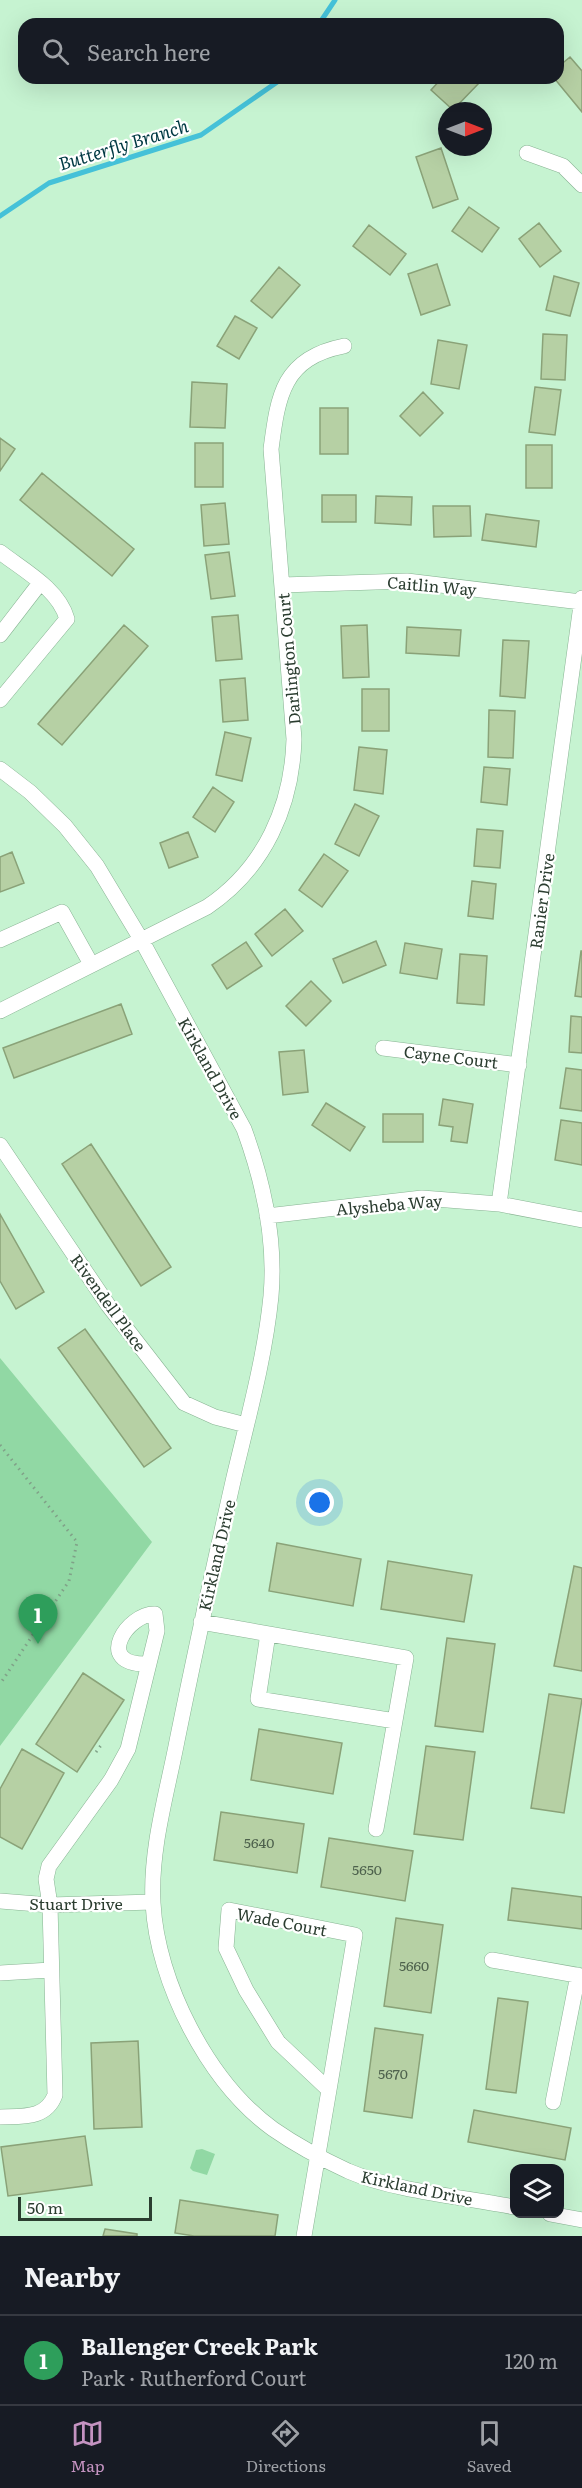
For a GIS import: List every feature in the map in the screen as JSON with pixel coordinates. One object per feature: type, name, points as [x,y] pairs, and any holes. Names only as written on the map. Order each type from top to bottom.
[{"type":"street","points":[[527,153],[562,166],[582,185]]},
{"type":"street","name":"Darlington Court","points":[[142,941],[228,893],[254,863],[272,833],[286,799],[293,771],[294,739],[271,449],[280,397],[291,375],[305,359],[325,350],[344,346]]},
{"type":"street","points":[[0,552],[40,583],[64,608],[66,619],[0,700]]},
{"type":"street","name":"Caitlin Way","points":[[282,585],[407,581],[582,600]]},
{"type":"street","points":[[0,635],[40,583]]},
{"type":"street","name":"Ranier Drive","points":[[499,1204],[582,600]]},
{"type":"street","name":"Kirkland Drive","points":[[0,769],[30,792],[65,826],[97,866],[142,941],[244,1129],[256,1162],[267,1216],[271,1252],[271,1296],[246,1425],[201,1622],[155,1853],[153,1902],[159,1945],[168,1976],[193,2037],[242,2100],[271,2127],[350,2172],[381,2182],[510,2206]]},
{"type":"street","points":[[0,940],[62,912],[91,964]]},
{"type":"street","points":[[0,1011],[91,964],[142,941]]},
{"type":"street","name":"Cayne Court","points":[[383,1048],[519,1065]]},
{"type":"street","name":"Rivendell Place","points":[[0,1145],[108,1305],[184,1403],[215,1417],[246,1425]]},
{"type":"street","name":"Alysheba Way","points":[[267,1216],[423,1198],[499,1204],[582,1220]]},
{"type":"street","points":[[201,1622],[406,1658],[376,1829]]},
{"type":"street","points":[[268,1634],[258,1699],[395,1721]]},
{"type":"street","points":[[0,2116],[43,2113],[50,2107],[55,2095],[50,1905],[46,1879],[49,1866],[111,1780],[128,1749],[147,1664]]},
{"type":"street","name":"Stuart Drive","points":[[0,1901],[50,1905],[153,1902]]},
{"type":"street","name":"Wade Court","points":[[304,2236],[317,2155],[329,2090],[355,1935],[229,1910],[226,1948],[246,1990],[278,2042],[329,2090]]},
{"type":"street","points":[[492,1960],[580,1976],[577,2005],[553,2102]]},
{"type":"street","points":[[0,1973],[51,1970]]},
{"type":"street","points":[[564,2217],[582,2220]]},
{"type":"path","points":[[0,1445],[77,1542],[69,1581],[0,1684]]},
{"type":"path","points":[[96,1752],[102,1744]]},
{"type":"green space","points":[[0,1358],[152,1542],[0,1746]]},
{"type":"green space","points":[[202,2149],[215,2154],[207,2175],[190,2168],[196,2150]]},
{"type":"building","points":[[570,57],[582,71],[582,112],[559,84],[564,84],[564,62]]},
{"type":"building","points":[[436,84],[478,84],[461,102],[444,102],[431,90]]},
{"type":"building","points":[[438,149],[438,156],[444,156],[458,199],[433,208],[416,157]]},
{"type":"building","points":[[469,207],[499,228],[482,252],[452,231]]},
{"type":"building","points":[[539,223],[561,251],[540,267],[519,239]]},
{"type":"building","points":[[369,225],[406,254],[390,275],[353,246]]},
{"type":"building","points":[[437,264],[450,305],[421,315],[408,274]]},
{"type":"building","points":[[279,267],[300,285],[272,318],[251,301]]},
{"type":"building","points":[[554,276],[579,283],[570,316],[546,310]]},
{"type":"building","points":[[235,316],[257,328],[239,359],[217,346]]},
{"type":"building","points":[[543,334],[567,335],[565,380],[541,379]]},
{"type":"building","points":[[438,340],[467,345],[459,389],[431,384]]},
{"type":"building","points":[[192,382],[227,384],[225,428],[190,427]]},
{"type":"building","points":[[535,387],[561,390],[555,435],[529,432]]},
{"type":"building","points":[[423,392],[443,413],[420,436],[400,416]]},
{"type":"building","points":[[320,408],[348,408],[348,454],[320,454]]},
{"type":"building","points":[[0,438],[15,449],[0,471]]},
{"type":"building","points":[[195,443],[223,443],[223,487],[195,487]]},
{"type":"building","points":[[526,445],[552,445],[552,488],[526,488]]},
{"type":"building","points":[[42,473],[134,549],[112,576],[20,500]]},
{"type":"building","points":[[322,495],[356,495],[356,522],[322,522]]},
{"type":"building","points":[[376,496],[412,497],[411,525],[375,523]]},
{"type":"building","points":[[225,503],[229,544],[204,546],[201,505]]},
{"type":"building","points":[[433,506],[470,506],[471,536],[434,537]]},
{"type":"building","points":[[486,514],[539,521],[536,547],[482,540]]},
{"type":"building","points":[[229,552],[235,596],[211,599],[205,555]]},
{"type":"building","points":[[238,615],[242,659],[216,661],[212,617]]},
{"type":"building","points":[[124,625],[148,646],[62,745],[38,724]]},
{"type":"building","points":[[367,625],[369,677],[343,678],[341,626]]},
{"type":"building","points":[[407,627],[461,630],[459,656],[406,653]]},
{"type":"building","points":[[503,640],[529,641],[525,698],[500,696]]},
{"type":"building","points":[[245,678],[248,720],[223,722],[220,680]]},
{"type":"building","points":[[362,689],[389,689],[389,731],[362,731]]},
{"type":"building","points":[[489,710],[515,711],[513,758],[488,757]]},
{"type":"building","points":[[225,732],[251,738],[242,781],[216,775]]},
{"type":"building","points":[[359,747],[387,750],[383,794],[354,790]]},
{"type":"building","points":[[484,767],[510,769],[507,805],[481,802]]},
{"type":"building","points":[[213,787],[234,802],[215,832],[193,817]]},
{"type":"building","points":[[355,804],[379,816],[359,856],[335,844]]},
{"type":"building","points":[[477,829],[503,831],[500,868],[474,866]]},
{"type":"building","points":[[188,832],[198,857],[169,868],[160,843]]},
{"type":"building","points":[[12,852],[24,883],[0,892],[0,857]]},
{"type":"building","points":[[324,854],[348,871],[322,907],[299,890]]},
{"type":"building","points":[[472,881],[496,884],[493,919],[468,916]]},
{"type":"building","points":[[285,909],[303,931],[272,956],[255,934]]},
{"type":"building","points":[[376,941],[386,965],[343,983],[333,959]]},
{"type":"building","points":[[246,942],[262,966],[227,989],[212,965]]},
{"type":"building","points":[[405,943],[442,949],[437,979],[400,973]]},
{"type":"building","points":[[582,951],[582,997],[575,996]]},
{"type":"building","points":[[460,954],[487,956],[484,1005],[457,1003]]},
{"type":"building","points":[[311,981],[331,1001],[306,1026],[286,1006]]},
{"type":"building","points":[[121,1004],[132,1034],[14,1078],[3,1048]]},
{"type":"building","points":[[571,1016],[582,1017],[582,1053],[569,1052]]},
{"type":"building","points":[[304,1050],[308,1092],[283,1095],[279,1052]]},
{"type":"building","points":[[566,1068],[582,1070],[582,1111],[560,1108]]},
{"type":"building","points":[[443,1099],[473,1104],[467,1143],[451,1141],[453,1127],[439,1125]]},
{"type":"building","points":[[326,1103],[365,1127],[350,1151],[312,1125]]},
{"type":"building","points":[[383,1114],[423,1114],[423,1142],[383,1142]]},
{"type":"building","points":[[561,1120],[582,1123],[582,1165],[555,1160]]},
{"type":"building","points":[[91,1144],[171,1267],[141,1286],[62,1164]]},
{"type":"building","points":[[0,1214],[44,1292],[16,1309],[0,1281]]},
{"type":"building","points":[[85,1329],[171,1448],[144,1467],[58,1348]]},
{"type":"building","points":[[277,1543],[361,1559],[353,1606],[269,1591]]},
{"type":"building","points":[[388,1561],[472,1575],[464,1622],[381,1609]]},
{"type":"building","points":[[574,1566],[582,1568],[582,1671],[554,1666]]},
{"type":"building","points":[[447,1638],[495,1644],[483,1732],[435,1726]]},
{"type":"building","points":[[83,1673],[124,1700],[77,1772],[36,1744]]},
{"type":"building","points":[[549,1694],[582,1699],[564,1813],[531,1808]]},
{"type":"building","points":[[259,1729],[342,1743],[333,1794],[251,1780]]},
{"type":"building","points":[[426,1746],[475,1752],[463,1840],[414,1834]]},
{"type":"building","points":[[22,1749],[64,1773],[22,1849],[0,1837],[0,1789]]},
{"type":"building","points":[[221,1812],[304,1824],[297,1873],[214,1860]]},
{"type":"building","points":[[329,1838],[413,1851],[405,1901],[321,1887]]},
{"type":"building","points":[[512,1888],[582,1897],[582,1929],[508,1920]]},
{"type":"building","points":[[396,1918],[443,1925],[431,2013],[384,2006]]},
{"type":"building","points":[[498,1998],[528,2002],[516,2093],[486,2089]]},
{"type":"building","points":[[375,2028],[423,2035],[412,2118],[364,2111]]},
{"type":"building","points":[[138,2041],[142,2127],[94,2129],[91,2043]]},
{"type":"building","points":[[474,2110],[571,2128],[565,2160],[468,2142]]},
{"type":"building","points":[[85,2136],[92,2185],[8,2196],[1,2147]]},
{"type":"building","points":[[180,2200],[278,2215],[275,2236],[194,2236],[175,2233]]},
{"type":"building","points":[[105,2229],[137,2234],[137,2236],[103,2236]]},
{"type":"waterway","name":"Butterfly Branch","points":[[323,18],[335,0]]},
{"type":"waterway","name":"Butterfly Branch","points":[[0,216],[49,183],[201,135],[274,84]]},
{"type":"place","name":"Ballenger Creek Park","points":[[38,1644]]}]
